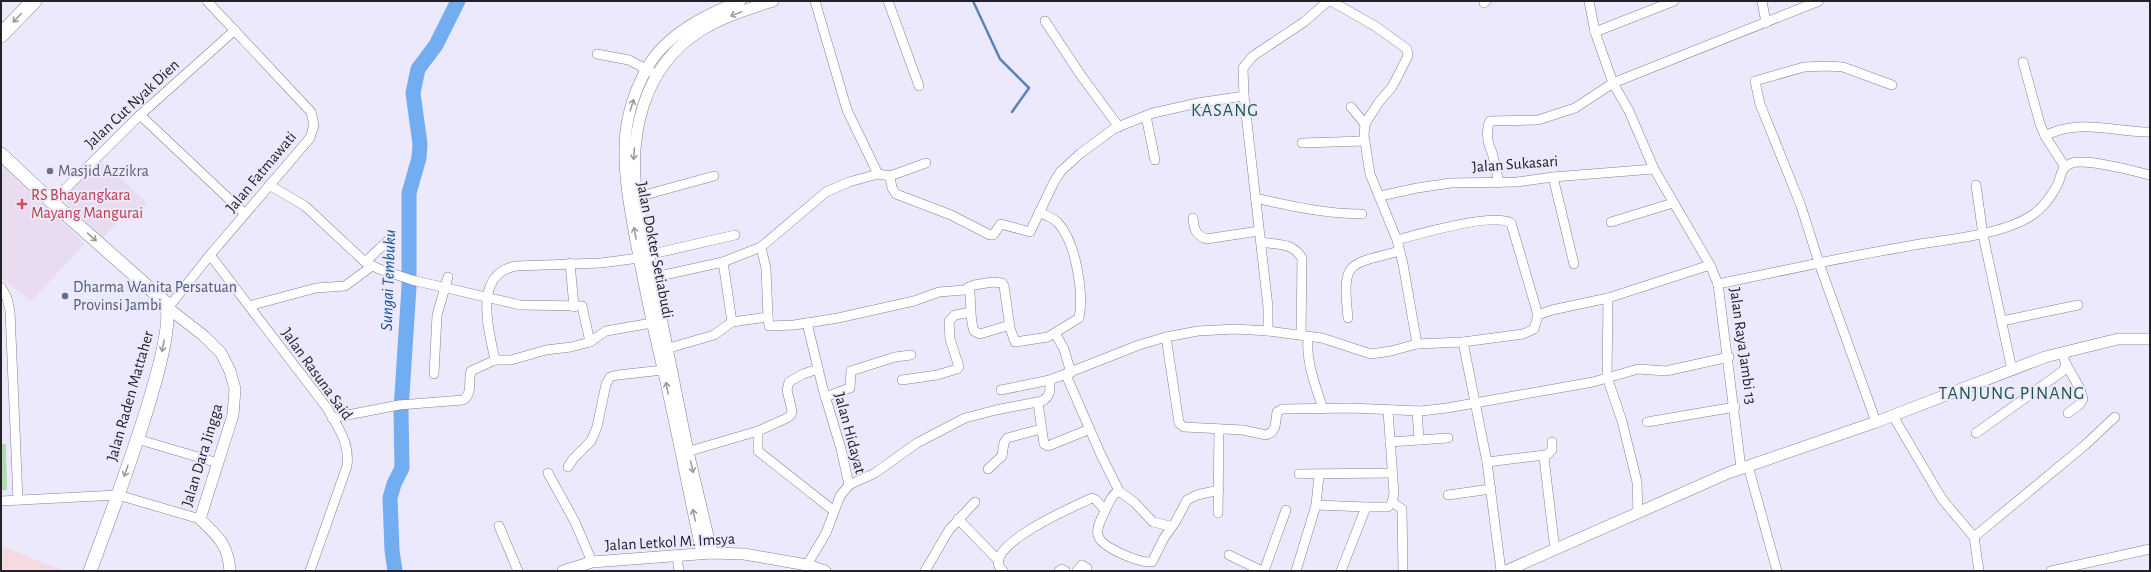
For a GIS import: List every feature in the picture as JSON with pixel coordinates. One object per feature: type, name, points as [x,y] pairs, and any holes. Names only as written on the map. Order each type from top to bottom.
[{"type":"highway","points":[[1,35],[34,1]]},
{"type":"main road","points":[[1,154],[52,202],[165,302],[168,308]]},
{"type":"main road","name":"Jalan Raden Mattaher","points":[[90,571],[137,439],[160,361],[168,319],[168,308]]},
{"type":"street","name":"Jalan Fatmawati","points":[[168,308],[210,255],[310,138],[314,125],[311,112],[207,1]]},
{"type":"street","name":"Jalan Dokter Setiabudi","points":[[707,553],[652,323],[648,278],[625,163],[627,125],[632,104],[647,68],[666,46],[693,24],[740,1]]},
{"type":"street","name":"Jalan Dokter Setiabudi","points":[[633,199],[637,127],[646,96],[657,75],[674,52],[699,31],[734,14],[773,1]]},
{"type":"street","points":[[815,1],[847,110],[878,174]]},
{"type":"street","points":[[888,1],[919,86]]},
{"type":"street","points":[[1268,331],[1268,307],[1244,96],[1243,72],[1245,64],[1253,56],[1304,22],[1329,1],[1375,26],[1407,49],[1408,56],[1392,87],[1379,102],[1365,124],[1364,141],[1370,174],[1397,240],[1410,293],[1417,344]]},
{"type":"street","name":"Jalan Raya Jambi 13","points":[[1589,1],[1595,32],[1613,83],[1629,111],[1654,169],[1710,265],[1718,284],[1745,467],[1777,571]]},
{"type":"street","points":[[1595,32],[1674,1]]},
{"type":"street","points":[[1762,1],[1766,22]]},
{"type":"street","points":[[1499,183],[1492,152],[1489,148],[1487,126],[1490,121],[1538,120],[1585,103],[1613,83],[1819,1]]},
{"type":"street","points":[[1045,21],[1080,74],[1119,127]]},
{"type":"street","name":"Jalan Cut Nyak Dien","points":[[52,202],[140,115],[235,30]]},
{"type":"street","points":[[597,54],[629,60],[647,68],[657,75]]},
{"type":"street","points":[[2023,62],[2040,124],[2045,136],[2065,167]]},
{"type":"street","points":[[1876,422],[1819,263],[1801,206],[1760,104],[1755,81],[1804,67],[1827,66],[1843,67],[1892,84]]},
{"type":"street","points":[[890,176],[892,188],[896,194],[951,215],[990,235],[993,235],[1001,224],[1029,233],[1061,171],[1081,153],[1119,127],[1146,116],[1198,103],[1244,96]]},
{"type":"street","points":[[1351,107],[1365,124]]},
{"type":"street","points":[[140,115],[245,214]]},
{"type":"street","points":[[1146,116],[1155,160]]},
{"type":"street","points":[[2045,136],[2056,130],[2073,126],[2150,132]]},
{"type":"street","points":[[1302,143],[1364,141]]},
{"type":"street","points":[[1718,284],[1819,263],[1983,234],[2032,216],[2053,192],[2065,167],[2070,164],[2079,162],[2114,167],[2150,175]]},
{"type":"street","points":[[818,369],[803,374],[789,382],[787,390],[792,411],[791,415],[758,431],[684,453],[669,348],[648,278],[723,262],[761,246],[826,192],[848,182],[878,174],[890,176],[926,163]]},
{"type":"street","name":"Jalan Sukasari","points":[[1380,196],[1434,185],[1499,183],[1654,169]]},
{"type":"street","points":[[633,199],[714,176]]},
{"type":"street","points":[[1553,177],[1574,264]]},
{"type":"street","points":[[1976,185],[1983,234],[2012,370]]},
{"type":"street","points":[[269,186],[305,206],[369,264],[408,279],[487,299],[520,305],[582,307],[590,342]]},
{"type":"street","points":[[1255,198],[1308,210],[1337,214],[1362,214]]},
{"type":"street","points":[[1611,222],[1673,203]]},
{"type":"street","points":[[761,246],[766,273],[769,326],[807,323],[914,301],[939,292],[964,290],[969,287],[993,282],[1002,283],[1010,325],[1015,342],[1048,337],[1079,318],[1080,280],[1074,254],[1058,222],[1040,212]]},
{"type":"street","points":[[1193,218],[1195,231],[1198,236],[1206,239],[1259,231]]},
{"type":"street","points":[[1001,390],[1050,380],[1139,345],[1166,337],[1219,329],[1268,331],[1322,338],[1371,354],[1391,351],[1417,344],[1463,342],[1530,332],[1534,329],[1538,315],[1523,270],[1517,237],[1511,223],[1505,219],[1440,229],[1397,240]]},
{"type":"street","points":[[495,360],[486,312],[487,299],[494,280],[503,270],[516,266],[601,262],[644,256],[735,235]]},
{"type":"street","points":[[249,306],[316,288],[345,286],[369,264],[392,237]]},
{"type":"street","points":[[1261,242],[1291,246],[1297,250],[1302,258],[1305,336],[1308,358],[1311,373],[1323,408]]},
{"type":"street","points":[[1348,318],[1346,279],[1350,269],[1364,261],[1400,252]]},
{"type":"street","name":"Jalan Rasuna Said","points":[[210,255],[332,418],[349,452],[347,466],[310,571]]},
{"type":"street","points":[[723,262],[732,322]]},
{"type":"street","points":[[570,263],[574,307]]},
{"type":"street","points":[[1538,315],[1552,310],[1608,298],[1710,265]]},
{"type":"street","points":[[434,374],[437,315],[448,277]]},
{"type":"street","points":[[1,287],[7,298],[10,311],[18,500]]},
{"type":"street","points":[[969,287],[972,325],[974,331],[978,333],[1010,325]]},
{"type":"street","points":[[1608,298],[1607,377],[1622,420],[1637,482],[1638,513]]},
{"type":"street","points":[[2002,321],[2078,305]]},
{"type":"street","name":"Jalan Dara Jingga","points":[[168,308],[204,336],[216,349],[230,371],[234,389],[235,403],[200,519]]},
{"type":"street","points":[[902,380],[937,376],[958,369],[959,367],[949,331],[949,321],[955,315],[971,312]]},
{"type":"street","points":[[669,348],[714,335],[732,322],[740,319],[768,317]]},
{"type":"street","points":[[332,418],[402,405],[463,400],[468,397],[471,371],[495,360],[511,360],[546,350],[590,342],[606,331],[652,323]]},
{"type":"street","name":"Jalan Hidayat","points":[[807,323],[825,397],[841,449],[849,485],[840,496],[826,534],[807,565]]},
{"type":"street","points":[[1055,333],[1064,349],[1068,374],[1090,430],[1119,491],[1134,502],[1153,522],[1170,526]]},
{"type":"street","points":[[1166,337],[1179,423],[1184,427],[1243,430],[1266,435],[1272,432],[1275,427],[1277,412],[1282,409],[1323,408],[1417,411],[1475,403],[1593,382],[1638,369],[1666,370],[1729,357]]},
{"type":"street","points":[[1506,571],[1745,467],[1893,416],[2012,370],[2062,353],[2118,339],[2150,339]]},
{"type":"street","points":[[1463,342],[1487,462],[1501,571]]},
{"type":"street","points":[[2062,353],[2066,364],[2080,389],[2083,399],[2079,405],[2068,414]]},
{"type":"street","points":[[825,397],[850,388],[851,371],[895,357],[912,355]]},
{"type":"street","points":[[1976,433],[2055,377],[2063,370],[2066,364]]},
{"type":"street","points":[[568,468],[573,459],[591,441],[597,427],[606,384],[610,377],[663,370]]},
{"type":"street","points":[[849,485],[874,473],[917,443],[965,418],[996,410],[1038,403],[1048,398],[1050,392],[1050,380]]},
{"type":"street","points":[[1038,403],[1044,444],[1048,446],[1090,430]]},
{"type":"street","points":[[1648,422],[1735,407]]},
{"type":"street","points":[[1316,505],[1388,507],[1392,502],[1394,494],[1388,411]]},
{"type":"street","points":[[1417,411],[1419,440]]},
{"type":"street","points":[[1893,416],[1942,499],[1974,537],[1980,571]]},
{"type":"street","points":[[1974,537],[2084,446],[2115,417]]},
{"type":"street","points":[[988,469],[1002,456],[1004,443],[1007,438],[1041,429]]},
{"type":"street","points":[[1218,513],[1219,429]]},
{"type":"street","points":[[758,431],[758,451],[834,511]]},
{"type":"street","points":[[1390,442],[1448,438]]},
{"type":"street","points":[[137,439],[218,463]]},
{"type":"street","points":[[1487,462],[1545,455],[1552,450],[1552,442]]},
{"type":"street","points":[[1545,455],[1544,458],[1555,550]]},
{"type":"street","points":[[548,473],[575,522],[592,562]]},
{"type":"street","points":[[1299,474],[1392,473]]},
{"type":"street","points":[[1296,571],[1316,505],[1319,474]]},
{"type":"street","points":[[1448,495],[1491,489]]},
{"type":"street","points":[[1119,491],[1111,498],[1105,510],[1098,530],[1098,537],[1103,543],[1131,558],[1145,562],[1152,562],[1170,526],[1176,521],[1187,500],[1197,495],[1219,490]]},
{"type":"street","points":[[1,501],[118,495],[200,519],[225,544],[229,557],[230,571]]},
{"type":"street","points":[[998,560],[1002,553],[1027,530],[1092,498],[1096,500],[1105,510]]},
{"type":"street","points":[[925,571],[938,546],[958,519],[975,502]]},
{"type":"street","points":[[1392,502],[1402,509],[1403,571]]},
{"type":"street","points":[[1341,571],[1366,507]]},
{"type":"street","points":[[1229,555],[1263,571],[1286,510]]},
{"type":"street","points":[[958,519],[998,560],[999,567],[1003,571]]},
{"type":"street","points":[[499,526],[518,571]]},
{"type":"street","points":[[2051,571],[2150,549]]},
{"type":"street","name":"Jalan Letkol M. Imsya","points":[[563,571],[592,562],[707,553],[744,554],[807,565],[826,571]]},
{"type":"street","points":[[677,556],[679,571]]},
{"type":"street","points":[[1077,571],[1082,565],[1087,568]]},
{"type":"street","points":[[1059,571],[1062,569],[1065,571]]},
{"type":"shaded area","name":"RS Bhayangkara Mayang Mangurai","points":[[101,161],[147,203],[137,213],[130,208],[103,238],[62,199]]},
{"type":"shaded area","name":"RS Bhayangkara Mayang Mangurai","points":[[1,164],[85,244],[31,301],[1,278]]},
{"type":"shaded area","points":[[1,546],[64,571],[1,571]]},
{"type":"green space","points":[[1,444],[6,444],[7,490],[1,490]]},
{"type":"waterway","name":"Sungai Tembuku","points":[[395,571],[392,550],[390,498],[394,484],[402,468],[401,410],[409,287],[409,193],[419,158],[420,144],[413,93],[418,69],[436,45],[458,1]]},
{"type":"waterway","points":[[973,1],[1000,59],[1029,88],[1012,112]]},
{"type":"place","name":"Masjid Azzikra","points":[[50,171]]},
{"type":"place","name":"RS Bhayangkara Mayang Mangurai","points":[[22,204]]},
{"type":"place","name":"Dharma Wanita Persatuan Provinsi Jambi","points":[[65,296]]},
{"type":"district","name":"KASANG","points":[[1225,111]]},
{"type":"district","name":"TANJUNG PINANG","points":[[2012,394]]}]
